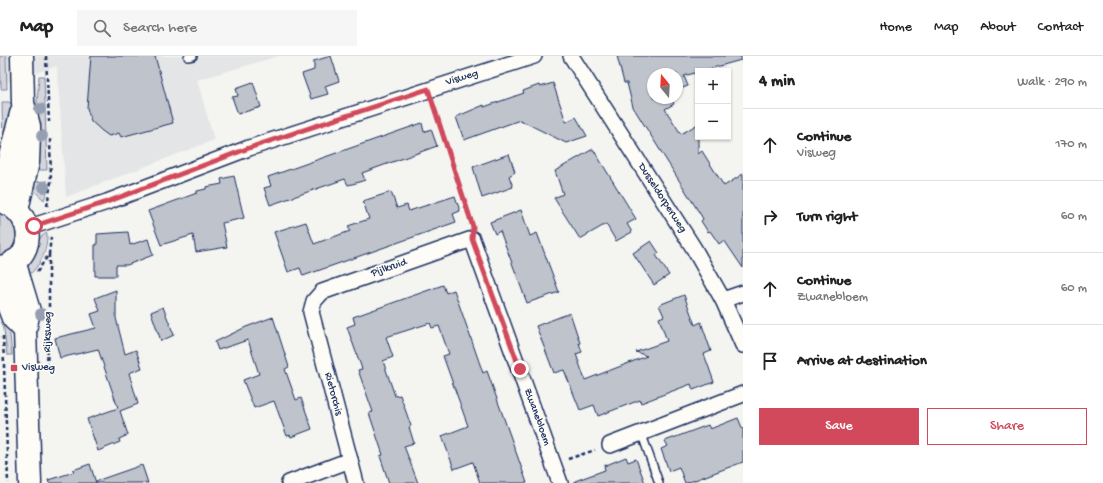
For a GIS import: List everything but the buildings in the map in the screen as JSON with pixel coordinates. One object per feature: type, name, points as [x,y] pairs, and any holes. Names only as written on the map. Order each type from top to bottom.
[{"type":"main road","points":[[7,264],[26,247],[15,213],[28,162],[29,142],[29,126],[23,103],[22,56]]},
{"type":"main road","points":[[0,195],[23,103]]},
{"type":"main road","name":"Rijksweg","points":[[7,264],[29,311],[25,330],[30,483]]},
{"type":"main road","name":"Rijksweg","points":[[0,284],[13,318],[25,330]]},
{"type":"street","name":"Visweg","points":[[15,213],[107,202],[249,148],[534,56]]},
{"type":"street","name":"Dusseldorperweg","points":[[571,56],[693,247],[723,300],[743,345]]},
{"type":"street","name":"Pijlkruid","points":[[312,305],[322,292],[472,239]]},
{"type":"street","name":"Zwanebloem","points":[[472,239],[560,483]]},
{"type":"street","points":[[723,300],[743,293]]},
{"type":"street","name":"Rietorchis","points":[[312,305],[311,312],[356,483]]},
{"type":"street","points":[[610,444],[743,394]]},
{"type":"street","points":[[289,483],[350,460]]},
{"type":"lane","points":[[641,432],[659,483]]},
{"type":"path","points":[[428,89],[473,227],[472,239]]},
{"type":"path","name":"Rijksweg","points":[[49,254],[49,310]]},
{"type":"path","name":"Rijksweg","points":[[47,374],[49,317]]},
{"type":"path","points":[[1,330],[8,483]]},
{"type":"path","points":[[554,464],[610,444]]},
{"type":"shaded area","points":[[0,56],[279,56],[197,80],[214,140],[66,197],[57,66],[0,85]]},
{"type":"shaded area","points":[[0,56],[7,56],[7,89],[1,89]]},
{"type":"shaded area","points":[[39,76],[44,76],[47,170],[32,170]]},
{"type":"shaded area","points":[[2,102],[9,102],[13,106],[3,151]]},
{"type":"shaded area","points":[[47,181],[47,192],[44,200],[29,186],[29,182]]},
{"type":"shaded area","points":[[0,213],[8,217],[13,222],[17,235],[13,247],[0,257]]},
{"type":"shaded area","points":[[47,233],[45,252],[36,268],[27,277],[25,267],[27,259],[40,238]]},
{"type":"shaded area","points":[[3,321],[9,326],[12,355],[7,355]]},
{"type":"place","name":"Visweg","points":[[14,368]]},
{"type":"route","points":[[34,226],[107,202],[249,148],[428,89],[473,227],[472,239],[520,369]]}]
